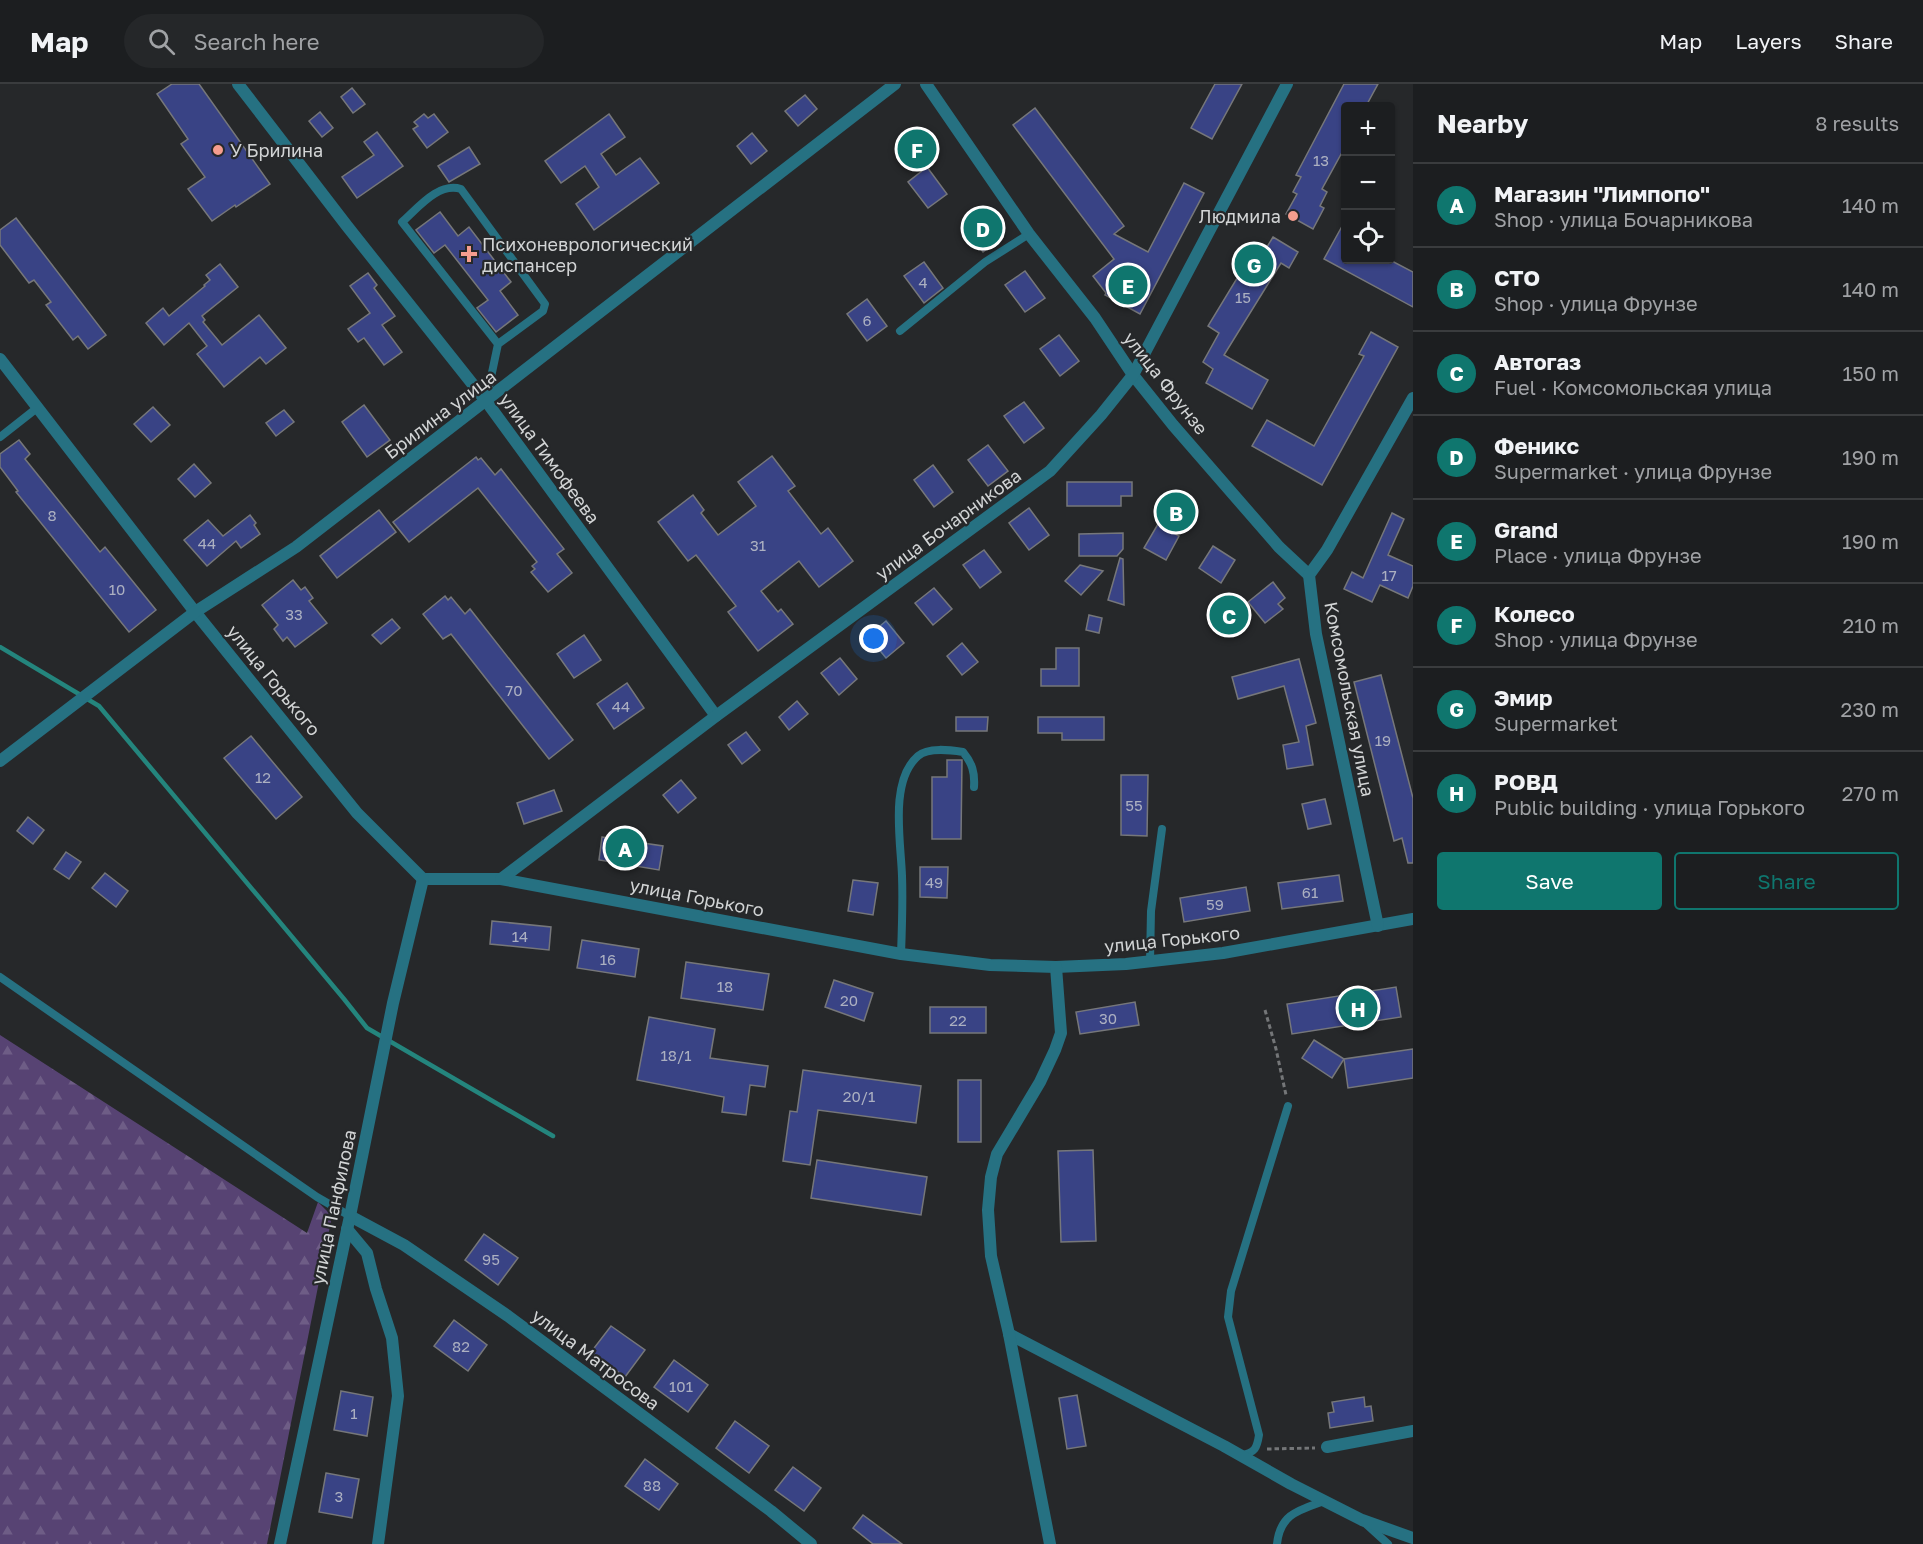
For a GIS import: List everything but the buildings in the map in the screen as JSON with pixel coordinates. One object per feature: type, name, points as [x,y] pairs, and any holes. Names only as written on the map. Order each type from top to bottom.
[{"type":"street","name":"улица Тимофеева","points":[[238,84],[486,401],[716,716]]},
{"type":"street","name":"Брилина улица","points":[[0,762],[195,612],[296,547],[895,84]]},
{"type":"street","name":"улица Фрунзе","points":[[926,84],[1029,234],[1095,318],[1133,375],[1173,426],[1272,538],[1309,575]]},
{"type":"street","name":"улица Бочарникова","points":[[501,879],[716,716],[1050,471],[1101,415],[1133,375],[1287,84]]},
{"type":"street","name":"улица Горького","points":[[0,359],[195,612],[357,813],[423,879],[501,879],[901,954],[979,964],[1056,967],[1150,962],[1223,953],[1413,919]]},
{"type":"street","points":[[1309,575],[1327,550],[1413,398]]},
{"type":"street","name":"Комсомольская улица","points":[[1309,575],[1316,634],[1378,926]]},
{"type":"street","name":"улица Панфилова","points":[[280,1544],[393,1004],[423,879]]},
{"type":"street","points":[[1050,1544],[1009,1334],[991,1256],[988,1210],[991,1177],[997,1154],[1030,1101],[1056,1050],[1061,1033],[1056,967]]},
{"type":"street","points":[[349,1223],[367,1253],[392,1338],[398,1396],[378,1544]]},
{"type":"street","name":"улица Матросова","points":[[349,1223],[404,1245],[508,1316],[771,1511],[811,1544]]},
{"type":"street","points":[[1009,1334],[1324,1501],[1362,1520],[1413,1538]]},
{"type":"street","points":[[1327,1447],[1413,1431]]},
{"type":"lane","points":[[486,401],[498,344],[543,311],[545,304],[460,189],[443,188],[402,222],[498,344]]},
{"type":"lane","points":[[900,330],[985,262],[1029,234]]},
{"type":"lane","points":[[0,437],[37,408]]},
{"type":"lane","points":[[901,954],[902,877],[899,800],[903,782],[912,763],[920,754],[946,750],[963,752],[975,774],[974,787]]},
{"type":"lane","points":[[1150,962],[1151,911],[1162,829]]},
{"type":"lane","points":[[0,976],[317,1197],[349,1223]]},
{"type":"lane","points":[[1240,1455],[1251,1454],[1257,1447],[1259,1435],[1227,1317],[1231,1291],[1288,1106]]},
{"type":"lane","points":[[1276,1544],[1284,1521],[1294,1512],[1324,1501]]},
{"type":"lane","points":[[1362,1520],[1388,1544]]},
{"type":"path","points":[[1265,1010],[1288,1106]]},
{"type":"path","points":[[1257,1447],[1273,1450],[1327,1447]]},
{"type":"green space","points":[[0,1035],[307,1233],[318,1202],[332,1216],[267,1544],[0,1544]]},
{"type":"waterway","points":[[0,647],[99,706],[367,1028],[553,1136]]},
{"type":"place","name":"Колесо","points":[[917,149]]},
{"type":"place","name":"У Брилина","points":[[218,150]]},
{"type":"place","name":"Людмила","points":[[1293,216]]},
{"type":"place","name":"Феникс","points":[[983,228]]},
{"type":"place","name":"Психоневрологический диспансер","points":[[469,254]]},
{"type":"place","name":"Эмир","points":[[1254,264]]},
{"type":"place","name":"Grand","points":[[1128,285]]},
{"type":"place","name":"СТО","points":[[1176,512]]},
{"type":"place","name":"Автогаз","points":[[1229,615]]},
{"type":"place","name":"Магазин \"Лимпопо\"","points":[[625,848]]},
{"type":"place","name":"РОВД","points":[[1358,1008]]}]
